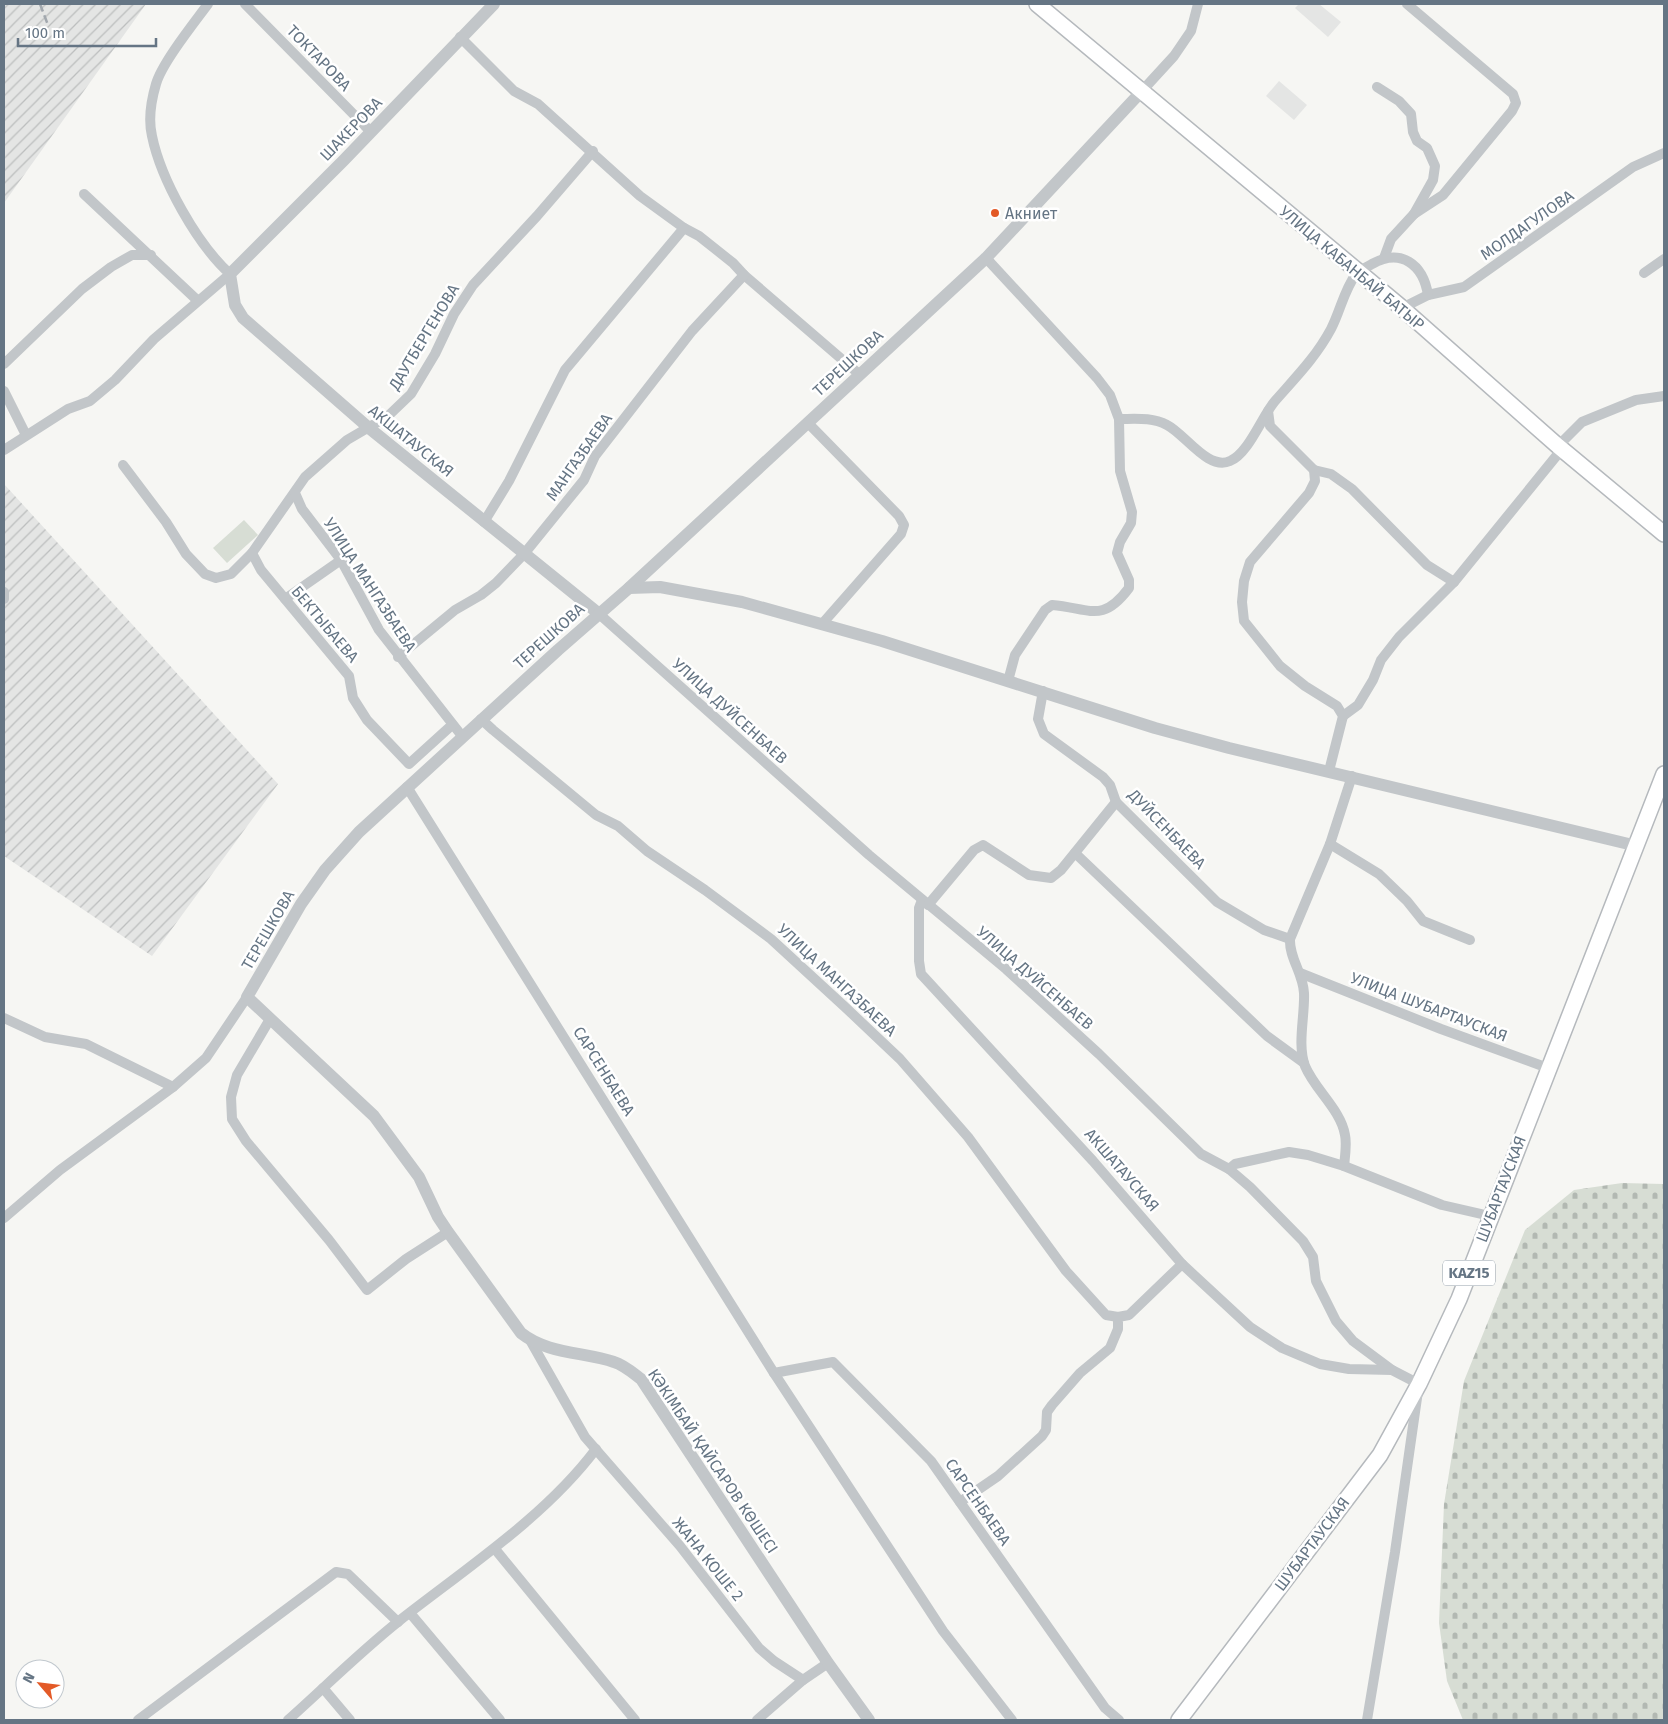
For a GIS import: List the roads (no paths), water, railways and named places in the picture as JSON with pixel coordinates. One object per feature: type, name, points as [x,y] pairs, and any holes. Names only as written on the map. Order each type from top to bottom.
[{"type":"main road","name":"УЛИЦА КАБАНБАЙ БАТЫР","points":[[1037,4],[1402,308],[1560,448],[1664,534]]},
{"type":"main road","name":"ШУБАРТАУСКАЯ","points":[[1179,1720],[1380,1455],[1419,1384],[1459,1299],[1664,774]]},
{"type":"street","points":[[4,450],[68,409],[90,401],[115,380],[154,339],[230,274],[212,258],[187,218],[158,156],[152,135],[150,111],[156,81],[208,4]]},
{"type":"street","name":"ТОКТАРОВА","points":[[245,4],[372,132]]},
{"type":"street","name":"ШАКЕРОВА","points":[[230,274],[372,132],[460,37],[494,4]]},
{"type":"street","points":[[1141,92],[1174,56],[1190,31],[1198,4]]},
{"type":"street","points":[[1407,4],[1513,94],[1516,103],[1443,195],[1414,214]]},
{"type":"street","points":[[460,37],[514,90],[538,104],[593,151],[640,196],[684,228],[699,236],[733,263],[744,275],[859,374]]},
{"type":"street","points":[[1378,87],[1398,101],[1411,114],[1415,136],[1418,141],[1428,148],[1435,166],[1433,180],[1414,214],[1391,239],[1384,258]]},
{"type":"street","name":"ТЕРЕШКОВА","points":[[4,1218],[60,1170],[173,1087],[206,1058],[247,997],[301,904],[325,870],[359,832],[598,613],[629,588],[986,258],[1141,92]]},
{"type":"street","name":"ДАУТБЕРГЕНОВА","points":[[123,465],[166,522],[186,554],[205,574],[216,578],[231,574],[252,553],[305,477],[347,440],[388,416],[411,394],[435,354],[454,314],[473,285],[537,216],[593,151]]},
{"type":"street","name":"МОЛДАГУЛОВА","points":[[1402,308],[1428,295],[1464,288],[1633,167],[1664,154]]},
{"type":"street","points":[[84,194],[198,300]]},
{"type":"street","points":[[484,522],[509,482],[565,370],[684,228]]},
{"type":"street","points":[[4,364],[82,289],[111,267],[132,255],[151,255]]},
{"type":"street","points":[[986,258],[1110,394],[1119,419],[1120,471],[1132,512],[1131,523],[1120,542],[1117,553],[1129,580],[1129,588],[1110,608],[1099,612],[1052,605],[1045,610],[1015,655],[1008,681]]},
{"type":"street","points":[[1119,419],[1153,420],[1169,426],[1201,453],[1221,463],[1231,461],[1241,451],[1274,401],[1310,362],[1332,328],[1357,272],[1384,258],[1404,259],[1419,269],[1426,280],[1428,295]]},
{"type":"street","points":[[1644,273],[1664,259]]},
{"type":"street","name":"АКШАТАУСКАЯ","points":[[230,274],[235,305],[243,318],[368,428],[598,613]]},
{"type":"street","name":"МАНГАЗБАЕВА","points":[[398,657],[455,610],[481,595],[496,583],[524,554],[584,480],[595,456],[692,332],[744,275]]},
{"type":"street","points":[[4,390],[26,435]]},
{"type":"street","points":[[1329,770],[1343,716],[1358,705],[1381,660],[1399,637],[1454,582],[1582,422],[1636,400],[1664,396]]},
{"type":"street","points":[[1268,412],[1270,426],[1314,470],[1331,474],[1352,489],[1427,565],[1454,582]]},
{"type":"street","points":[[808,423],[899,516],[904,525],[901,534],[822,624]]},
{"type":"street","points":[[1314,470],[1315,481],[1309,493],[1250,562],[1244,582],[1242,602],[1244,621],[1280,666],[1305,686],[1337,706],[1343,716]]},
{"type":"street","name":"УЛИЦА МАНГАЗБАЕВА","points":[[295,493],[302,509],[340,560],[379,630],[398,657],[462,736]]},
{"type":"street","name":"БЕКТЫБАЕВА","points":[[252,553],[261,570],[349,676],[353,698],[367,720],[409,764],[452,725]]},
{"type":"street","points":[[285,599],[340,560]]},
{"type":"street","points":[[629,588],[660,587],[703,593],[822,624],[1043,691],[1155,728],[1229,748],[1329,770],[1636,846]]},
{"type":"street","points":[[4,592],[4,599]]},
{"type":"street","name":"УЛИЦА ДУЙСЕНБАЕВ","points":[[598,613],[925,903],[1006,970],[1092,1048],[1201,1154],[1229,1169],[1303,1242],[1313,1257],[1316,1281],[1336,1321],[1353,1341],[1392,1370],[1419,1384]]},
{"type":"street","name":"ДУЙСЕНБАЕВА","points":[[1043,691],[1038,719],[1044,734],[1103,777],[1110,785],[1116,802],[1217,902],[1264,930],[1290,938]]},
{"type":"street","name":"УЛИЦА МАНГАЗБАЕВА","points":[[481,719],[596,815],[618,826],[647,851],[705,890],[771,939],[845,1007],[900,1059],[968,1137],[1066,1271],[1106,1315],[1118,1317]]},
{"type":"street","points":[[1344,1166],[1345,1135],[1332,1107],[1314,1085],[1304,1063],[1302,1042],[1304,992],[1300,973],[1290,951],[1290,938],[1330,844],[1352,776]]},
{"type":"street","name":"САРСЕНБАЕВА","points":[[408,786],[774,1372],[943,1632],[1012,1720]]},
{"type":"street","points":[[925,903],[974,850],[983,845],[1030,875],[1051,878],[1116,802]]},
{"type":"street","points":[[1330,844],[1378,874],[1423,921],[1470,940]]},
{"type":"street","points":[[1075,852],[1267,1036],[1304,1063]]},
{"type":"street","name":"АКШАТАУСКАЯ","points":[[925,903],[919,908],[919,961],[921,974],[1093,1161],[1182,1264],[1250,1327],[1282,1348],[1320,1364],[1348,1369],[1392,1370]]},
{"type":"street","name":"УЛИЦА ШУБАРТАУСКАЯ","points":[[1300,973],[1440,1030],[1548,1068]]},
{"type":"street","points":[[247,997],[374,1116],[388,1132],[419,1176],[438,1217],[448,1232],[521,1333],[530,1340]]},
{"type":"street","points":[[4,1018],[45,1037],[86,1044],[173,1087]]},
{"type":"street","points":[[270,1019],[237,1075],[231,1097],[232,1119],[246,1140],[329,1240],[367,1290],[406,1259],[448,1232]]},
{"type":"street","points":[[1229,1169],[1235,1164],[1289,1152],[1344,1166],[1442,1206],[1490,1216]]},
{"type":"street","points":[[960,1502],[998,1476],[1042,1436],[1046,1430],[1047,1412],[1052,1405],[1080,1373],[1110,1348],[1118,1329],[1118,1317],[1129,1315],[1182,1264]]},
{"type":"street","name":"ЖАНА КОШЕ 2","points":[[530,1340],[585,1436],[596,1450],[680,1546],[759,1648],[774,1661],[803,1680]]},
{"type":"street","name":"КӘКІМБАЙ ҚАЙСАРОВ КӨШЕСІ","points":[[530,1340],[616,1362],[641,1379],[828,1663],[869,1720]]},
{"type":"street","name":"САРСЕНБАЕВА","points":[[774,1372],[833,1362],[931,1461],[1105,1708],[1119,1720]]},
{"type":"street","points":[[1367,1720],[1395,1552],[1419,1384]]},
{"type":"street","points":[[288,1720],[398,1622],[495,1549],[580,1471],[596,1450]]},
{"type":"street","points":[[495,1549],[635,1720]]},
{"type":"street","points":[[138,1720],[336,1572],[348,1574],[398,1622]]},
{"type":"street","points":[[410,1613],[500,1720]]},
{"type":"street","points":[[757,1720],[803,1680],[828,1663]]},
{"type":"street","points":[[323,1688],[350,1720]]},
{"type":"railway","points":[[40,4],[48,25]]},
{"type":"place","name":"Акниет","points":[[995,213]]}]
